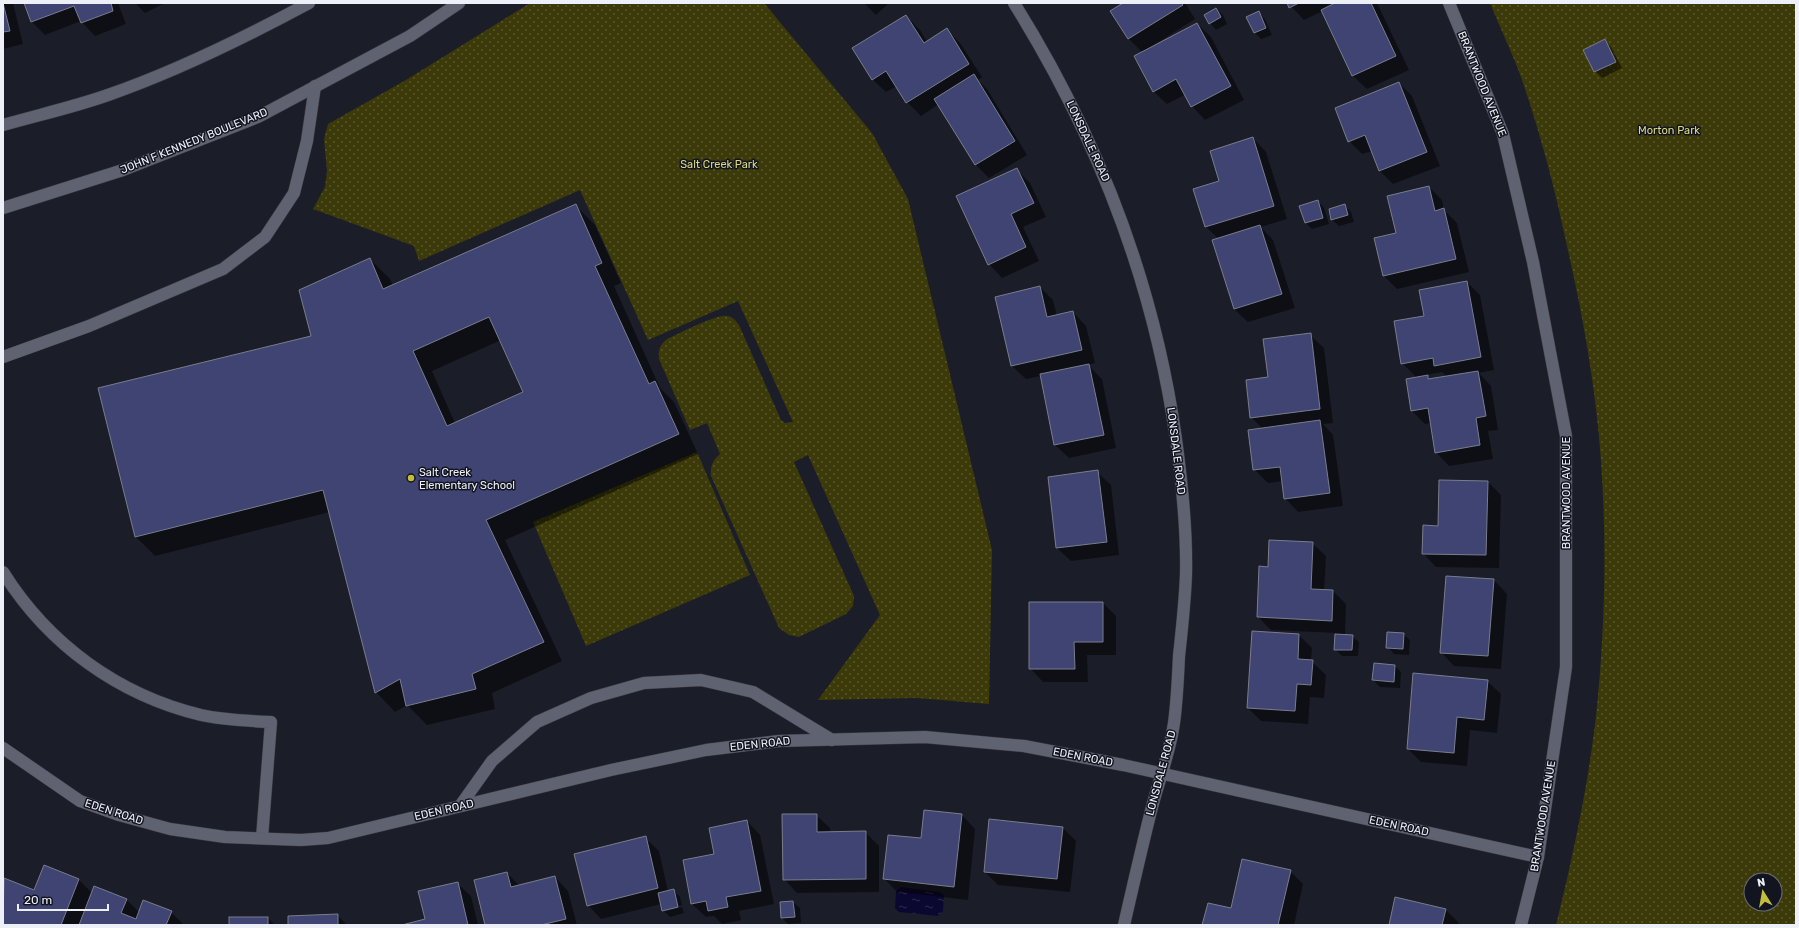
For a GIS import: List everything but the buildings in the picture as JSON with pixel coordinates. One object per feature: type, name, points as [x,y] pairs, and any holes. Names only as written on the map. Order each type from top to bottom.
[{"type":"street","points":[[3,125],[108,96],[161,74],[264,27],[309,3]]},
{"type":"street","name":"JOHN F KENNEDY BOULEVARD","points":[[3,208],[123,170],[258,117],[410,36],[459,3]]},
{"type":"street","name":"LONSDALE ROAD","points":[[1014,3],[1044,52],[1062,86],[1107,182],[1137,265],[1154,325],[1165,376],[1179,465],[1186,575],[1174,724],[1124,925]]},
{"type":"street","name":"BRANTWOOD AVENUE","points":[[1449,3],[1503,134],[1533,262],[1566,436],[1566,667],[1538,857],[1520,925]]},
{"type":"street","points":[[3,356],[89,326],[223,269],[265,237],[294,193],[307,141],[315,86]]},
{"type":"street","points":[[3,572],[33,614],[54,636],[77,656],[106,676],[136,692],[168,706],[209,716],[236,720],[271,722],[262,838]]},
{"type":"street","points":[[460,806],[492,761],[536,722],[591,698],[644,683],[701,680],[753,692],[832,740]]},
{"type":"street","name":"EDEN ROAD","points":[[3,748],[80,801],[119,815],[170,829],[225,837],[301,840],[328,838],[611,770],[706,750],[779,741],[925,737],[1024,746],[1161,774],[1538,857]]},
{"type":"green space","name":"Salt Creek Park","points":[[530,3],[764,3],[872,133],[908,199],[992,550],[989,704],[917,698],[818,700],[880,615],[808,455],[794,462],[854,596],[853,606],[846,614],[799,637],[789,635],[779,628],[711,476],[712,464],[720,454],[707,423],[690,430],[659,359],[660,348],[667,339],[698,324],[723,316],[731,317],[739,325],[781,420],[785,423],[793,422],[738,301],[648,340],[580,190],[419,261],[414,246],[313,209],[325,187],[327,171],[324,139],[328,124],[406,80]]},
{"type":"green space","name":"Morton Park","points":[[1490,3],[1796,3],[1796,925],[1556,925],[1579,821],[1589,768],[1596,716],[1603,621],[1603,493],[1596,407],[1573,272],[1547,161],[1528,98]]},
{"type":"green space","points":[[697,452],[750,575],[586,646],[533,522]]},
{"type":"water","points":[[901,887],[939,892],[944,895],[943,911],[938,916],[899,912],[895,908],[896,891]]},
{"type":"place","name":"Salt Creek Elementary School","points":[[411,478]]}]
